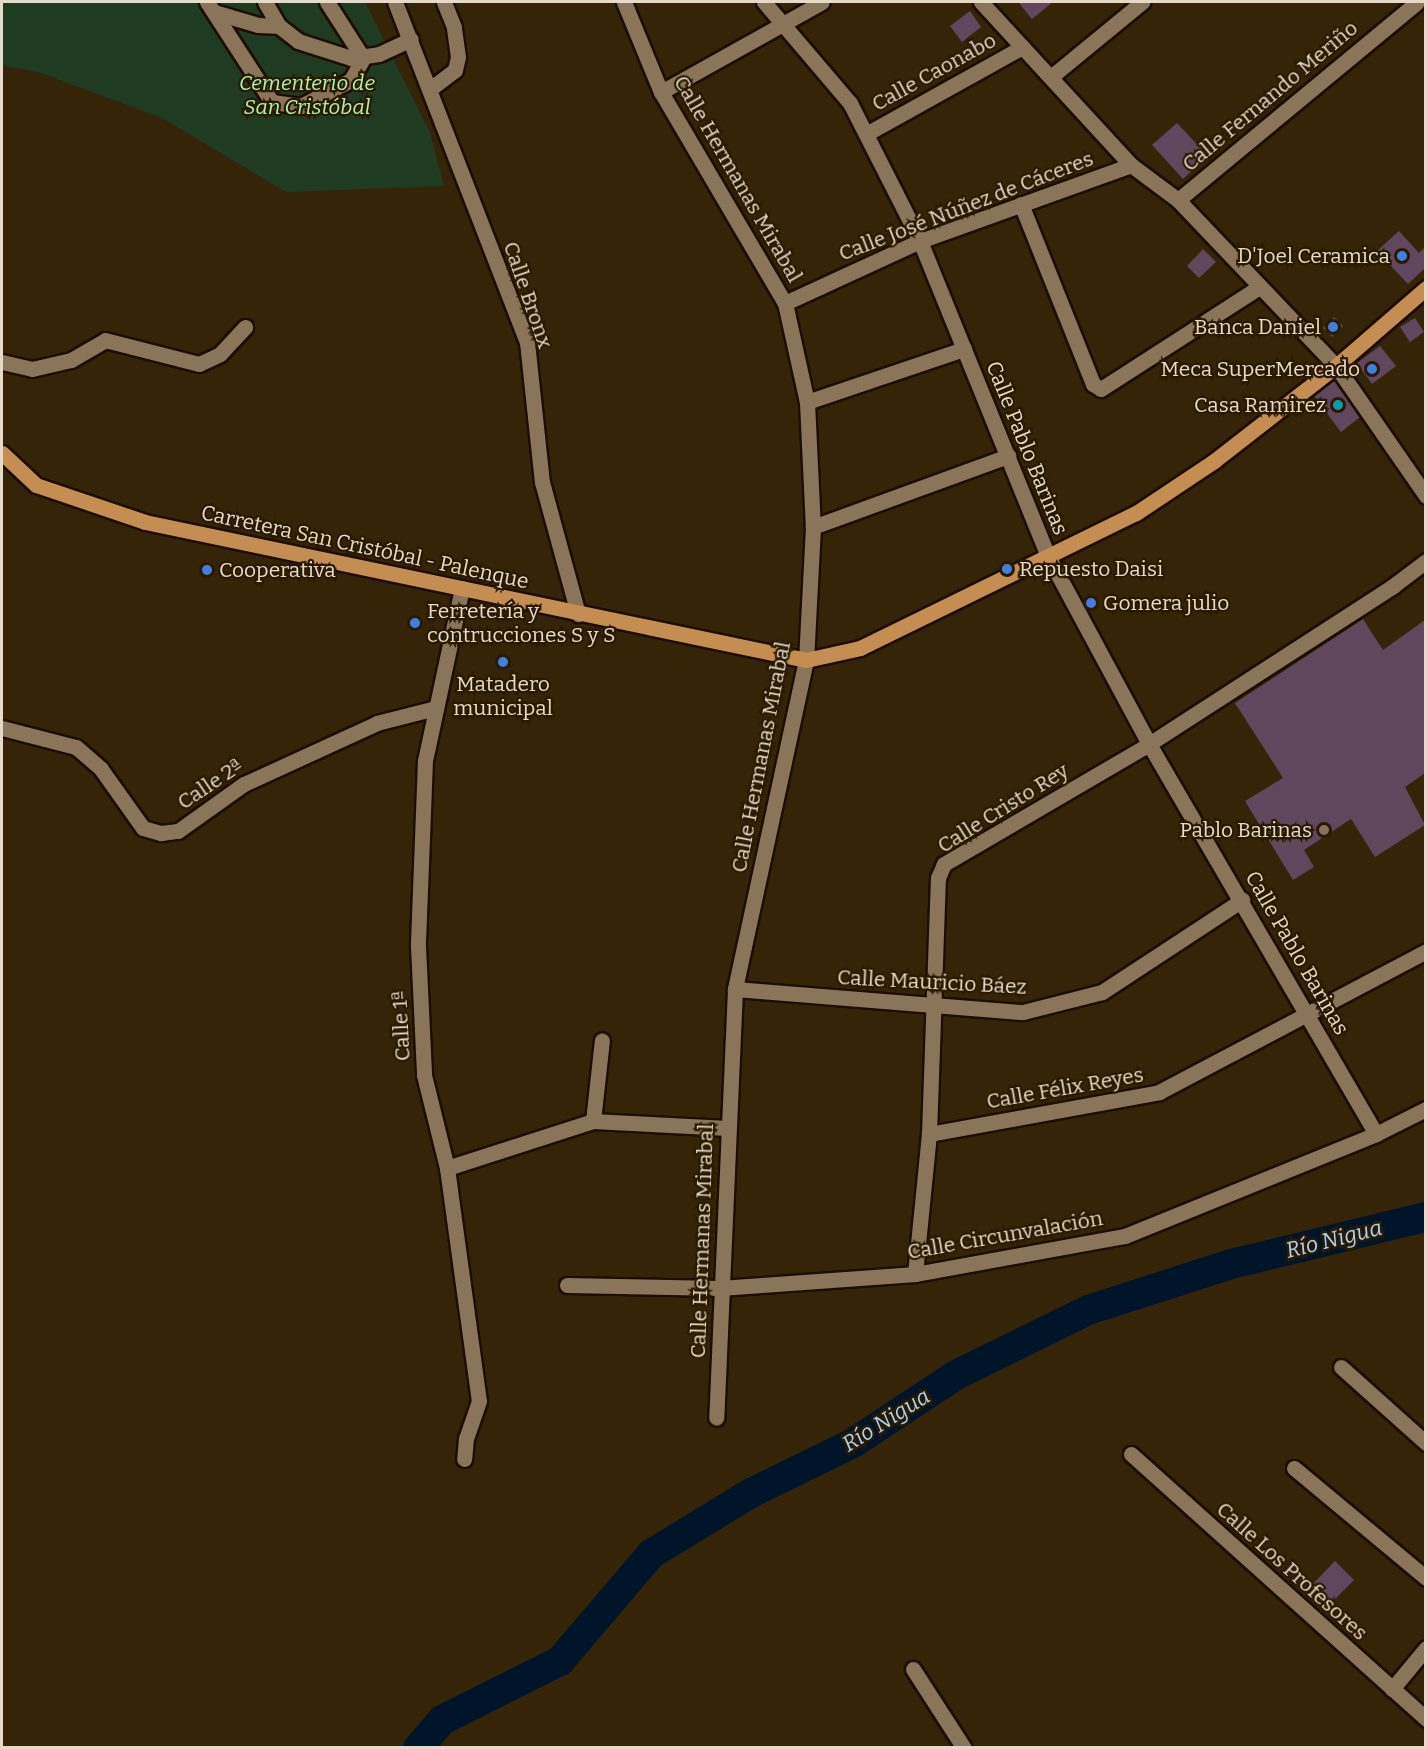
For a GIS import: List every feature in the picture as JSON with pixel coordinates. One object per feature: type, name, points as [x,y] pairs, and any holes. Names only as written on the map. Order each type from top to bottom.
[{"type":"main road","points":[[806,660],[860,648],[1049,558],[1136,513],[1214,461],[1336,366],[1425,288]]},
{"type":"main road","name":"Carretera San Cristóbal - Palenque","points":[[2,453],[36,485],[145,522],[806,660]]},
{"type":"street","points":[[265,2],[279,26],[298,41],[363,58],[411,39]]},
{"type":"street","points":[[327,2],[363,58]]},
{"type":"street","name":"Calle Bronx","points":[[395,2],[527,342],[542,482],[578,614]]},
{"type":"street","points":[[430,89],[455,70],[458,57],[454,27],[444,2]]},
{"type":"street","name":"Calle Hermanas Mirabal","points":[[624,2],[661,92],[785,303],[807,402],[813,527],[806,660],[735,989],[716,1418]]},
{"type":"street","name":"Calle Pablo Barinas","points":[[764,2],[779,23],[850,103],[920,242],[1049,558],[1149,744],[1308,1012],[1376,1134]]},
{"type":"street","points":[[661,92],[779,23],[822,2]]},
{"type":"street","points":[[981,2],[1052,76],[1131,165],[1178,200],[1258,288],[1336,366],[1425,496]]},
{"type":"street","points":[[1052,76],[1142,2]]},
{"type":"street","name":"Calle Fernando Meriño","points":[[1178,200],[1417,2]]},
{"type":"street","points":[[210,7],[258,25],[279,26]]},
{"type":"street","points":[[210,7],[272,102],[301,106],[351,80],[363,58]]},
{"type":"street","name":"Calle Caonabo","points":[[866,134],[1022,47]]},
{"type":"street","name":"Calle José Núñez de Cáceres","points":[[785,303],[920,242],[1131,165]]},
{"type":"street","points":[[1021,204],[1093,384],[1101,389],[1258,288]]},
{"type":"street","points":[[2,362],[32,369],[70,360],[105,340],[199,364],[220,354],[245,327]]},
{"type":"street","points":[[807,402],[964,349]]},
{"type":"street","points":[[813,527],[1008,456]]},
{"type":"street","name":"Calle Cristo Rey","points":[[915,1274],[929,1134],[938,878],[944,864],[1149,744],[1393,586],[1425,561]]},
{"type":"street","name":"Calle 1ª","points":[[462,588],[425,760],[418,946],[424,1075],[447,1168],[479,1401],[466,1438],[464,1459]]},
{"type":"street","name":"Calle 2ª","points":[[2,728],[76,747],[101,769],[143,828],[161,833],[178,831],[254,779],[377,723],[436,708]]},
{"type":"street","name":"Calle Mauricio Báez","points":[[735,989],[932,1007],[1023,1012],[1102,992],[1242,900]]},
{"type":"street","name":"Calle Félix Reyes","points":[[929,1134],[1159,1092],[1425,951]]},
{"type":"street","points":[[593,1121],[602,1040]]},
{"type":"street","name":"Calle Circunvalación","points":[[567,1285],[720,1288],[915,1274],[1125,1236],[1376,1134],[1425,1109]]},
{"type":"street","points":[[447,1168],[593,1121],[728,1128]]},
{"type":"street","points":[[1341,1367],[1425,1443]]},
{"type":"street","name":"Calle Los Profesores","points":[[1131,1455],[1425,1719]]},
{"type":"street","points":[[1294,1468],[1425,1578]]},
{"type":"street","points":[[1392,1689],[1425,1648]]},
{"type":"street","points":[[913,1669],[964,1748]]},
{"type":"green space","name":"Cementerio de San Cristóbal","points":[[2,2],[365,2],[430,133],[444,186],[286,192],[162,118],[41,73],[2,65]]},
{"type":"building","points":[[1018,2],[1053,2],[1032,19]]},
{"type":"building","points":[[970,11],[981,27],[962,42],[950,26]]},
{"type":"building","points":[[1177,123],[1208,156],[1183,179],[1152,145]]},
{"type":"building","name":"D'Joel Ceramica","points":[[1399,231],[1419,253],[1425,247],[1425,268],[1408,284],[1377,251]]},
{"type":"building","points":[[1203,249],[1216,262],[1199,278],[1187,266]]},
{"type":"building","name":"Banca Daniel","points":[[1334,317],[1343,326],[1332,337],[1323,328]]},
{"type":"building","points":[[1415,318],[1424,332],[1410,342],[1400,327]]},
{"type":"building","points":[[1380,346],[1396,366],[1372,384],[1357,363]]},
{"type":"building","name":"Casa Ramirez","points":[[1334,380],[1360,417],[1341,432],[1314,396]]},
{"type":"building","points":[[1363,619],[1383,650],[1425,620],[1425,773],[1405,787],[1425,825],[1375,857],[1351,819],[1304,850],[1314,867],[1293,880],[1245,801],[1283,778],[1235,703]]},
{"type":"building","points":[[1335,1561],[1354,1580],[1330,1604],[1311,1586]]},
{"type":"waterway","name":"Río Nigua","points":[[418,1748],[442,1720],[560,1661],[651,1554],[751,1493],[853,1443],[956,1375],[1088,1310],[1231,1264],[1426,1217]]},
{"type":"place","name":"D'Joel Ceramica","points":[[1402,256]]},
{"type":"place","name":"Banca Daniel","points":[[1333,327]]},
{"type":"place","name":"Meca SuperMercado","points":[[1372,369]]},
{"type":"place","name":"Casa Ramirez","points":[[1338,405]]},
{"type":"place","name":"Repuesto Daisi","points":[[1007,569]]},
{"type":"place","name":"Cooperativa","points":[[207,570]]},
{"type":"place","name":"Gomera julio","points":[[1091,603]]},
{"type":"place","name":"Ferretería y contrucciones S y S","points":[[415,623]]},
{"type":"place","name":"Matadero municipal","points":[[503,662]]},
{"type":"place","name":"Pablo Barinas","points":[[1324,830]]}]
